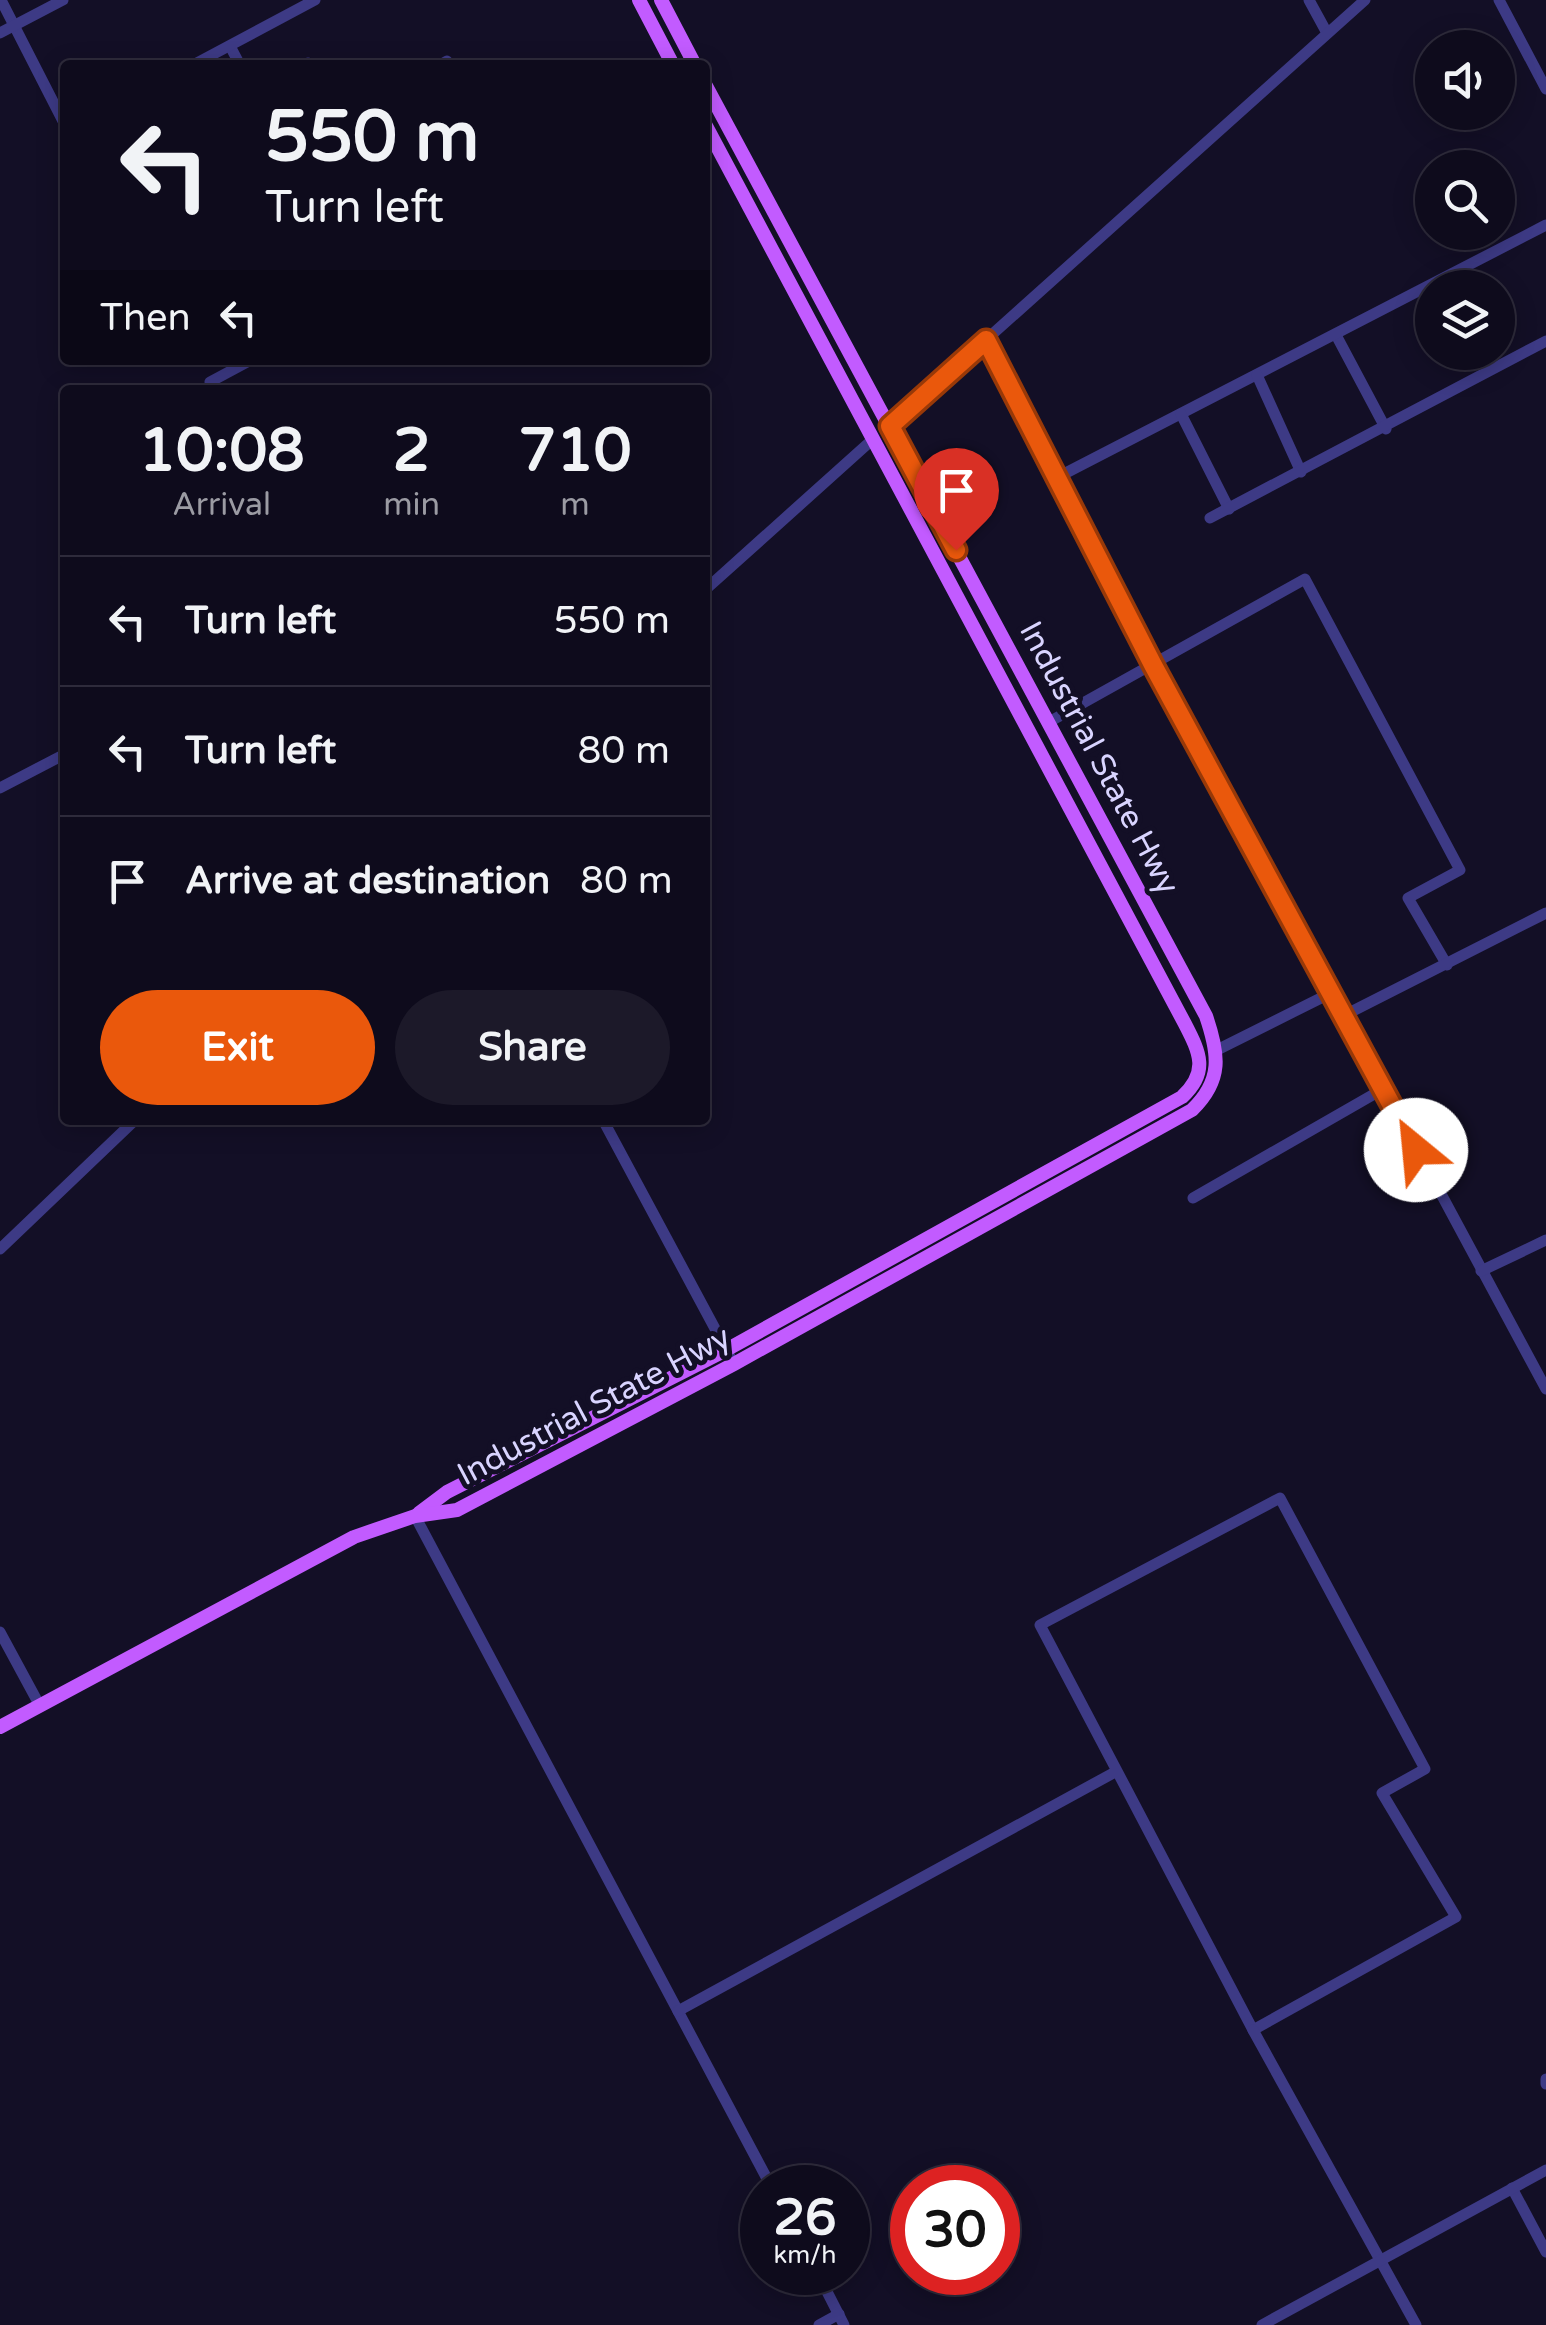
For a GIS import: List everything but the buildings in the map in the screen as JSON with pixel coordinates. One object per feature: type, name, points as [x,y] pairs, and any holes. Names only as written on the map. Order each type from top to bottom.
[{"type":"main road","points":[[639,0],[671,60]]},
{"type":"main road","points":[[661,0],[692,60]]},
{"type":"main road","name":"Industrial State Hwy","points":[[0,1727],[354,1537],[415,1516],[447,1492],[730,1357],[1192,1110],[1216,1081],[1217,1050],[1206,1016],[710,93]]},
{"type":"main road","name":"Industrial State Hwy","points":[[710,132],[1200,1053],[1200,1076],[1182,1096],[730,1357]]},
{"type":"main road","points":[[823,346],[841,336]]},
{"type":"main road","points":[[918,526],[938,515]]},
{"type":"street","points":[[1,0],[60,115]]},
{"type":"street","points":[[0,33],[63,0]]},
{"type":"street","points":[[203,60],[315,0]]},
{"type":"street","points":[[1310,0],[1327,33]]},
{"type":"street","points":[[890,426],[1365,0]]},
{"type":"street","points":[[1499,0],[1546,89]]},
{"type":"street","points":[[230,46],[237,60]]},
{"type":"street","points":[[710,120],[721,114]]},
{"type":"street","points":[[1460,270],[1546,224]]},
{"type":"street","points":[[1056,478],[1415,293]]},
{"type":"street","points":[[1336,335],[1386,428]]},
{"type":"street","points":[[986,340],[1153,665],[1546,1389]]},
{"type":"street","points":[[1515,352],[1546,341]]},
{"type":"street","points":[[212,385],[210,382],[242,365]]},
{"type":"street","points":[[1210,518],[1386,428],[1480,370]]},
{"type":"street","points":[[1258,375],[1302,472]]},
{"type":"street","points":[[1181,414],[1229,508]]},
{"type":"street","points":[[710,586],[872,440]]},
{"type":"street","points":[[1049,722],[1306,580],[1460,870],[1408,898],[1447,965]]},
{"type":"street","points":[[0,788],[60,757]]},
{"type":"street","points":[[1343,1016],[1546,913]]},
{"type":"street","points":[[1217,1050],[1330,993]]},
{"type":"street","points":[[1192,1198],[1383,1089]]},
{"type":"street","points":[[0,1249],[131,1125]]},
{"type":"street","points":[[605,1125],[730,1357]]},
{"type":"street","points":[[1482,1272],[1546,1240]]},
{"type":"street","points":[[1253,2030],[1456,1917],[1382,1793],[1425,1769],[1280,1498],[1040,1625],[1253,2030],[1416,2325]]},
{"type":"street","points":[[415,1516],[760,2165]]},
{"type":"street","points":[[0,1632],[40,1706]]},
{"type":"street","points":[[678,2011],[1117,1771]]},
{"type":"street","points":[[1262,2325],[1546,2170]]},
{"type":"street","points":[[1512,2188],[1546,2252]]},
{"type":"street","points":[[820,2325],[842,2320],[829,2295]]},
{"type":"route","points":[[956,550],[890,426],[986,340],[1153,665],[1416,1150]]}]
